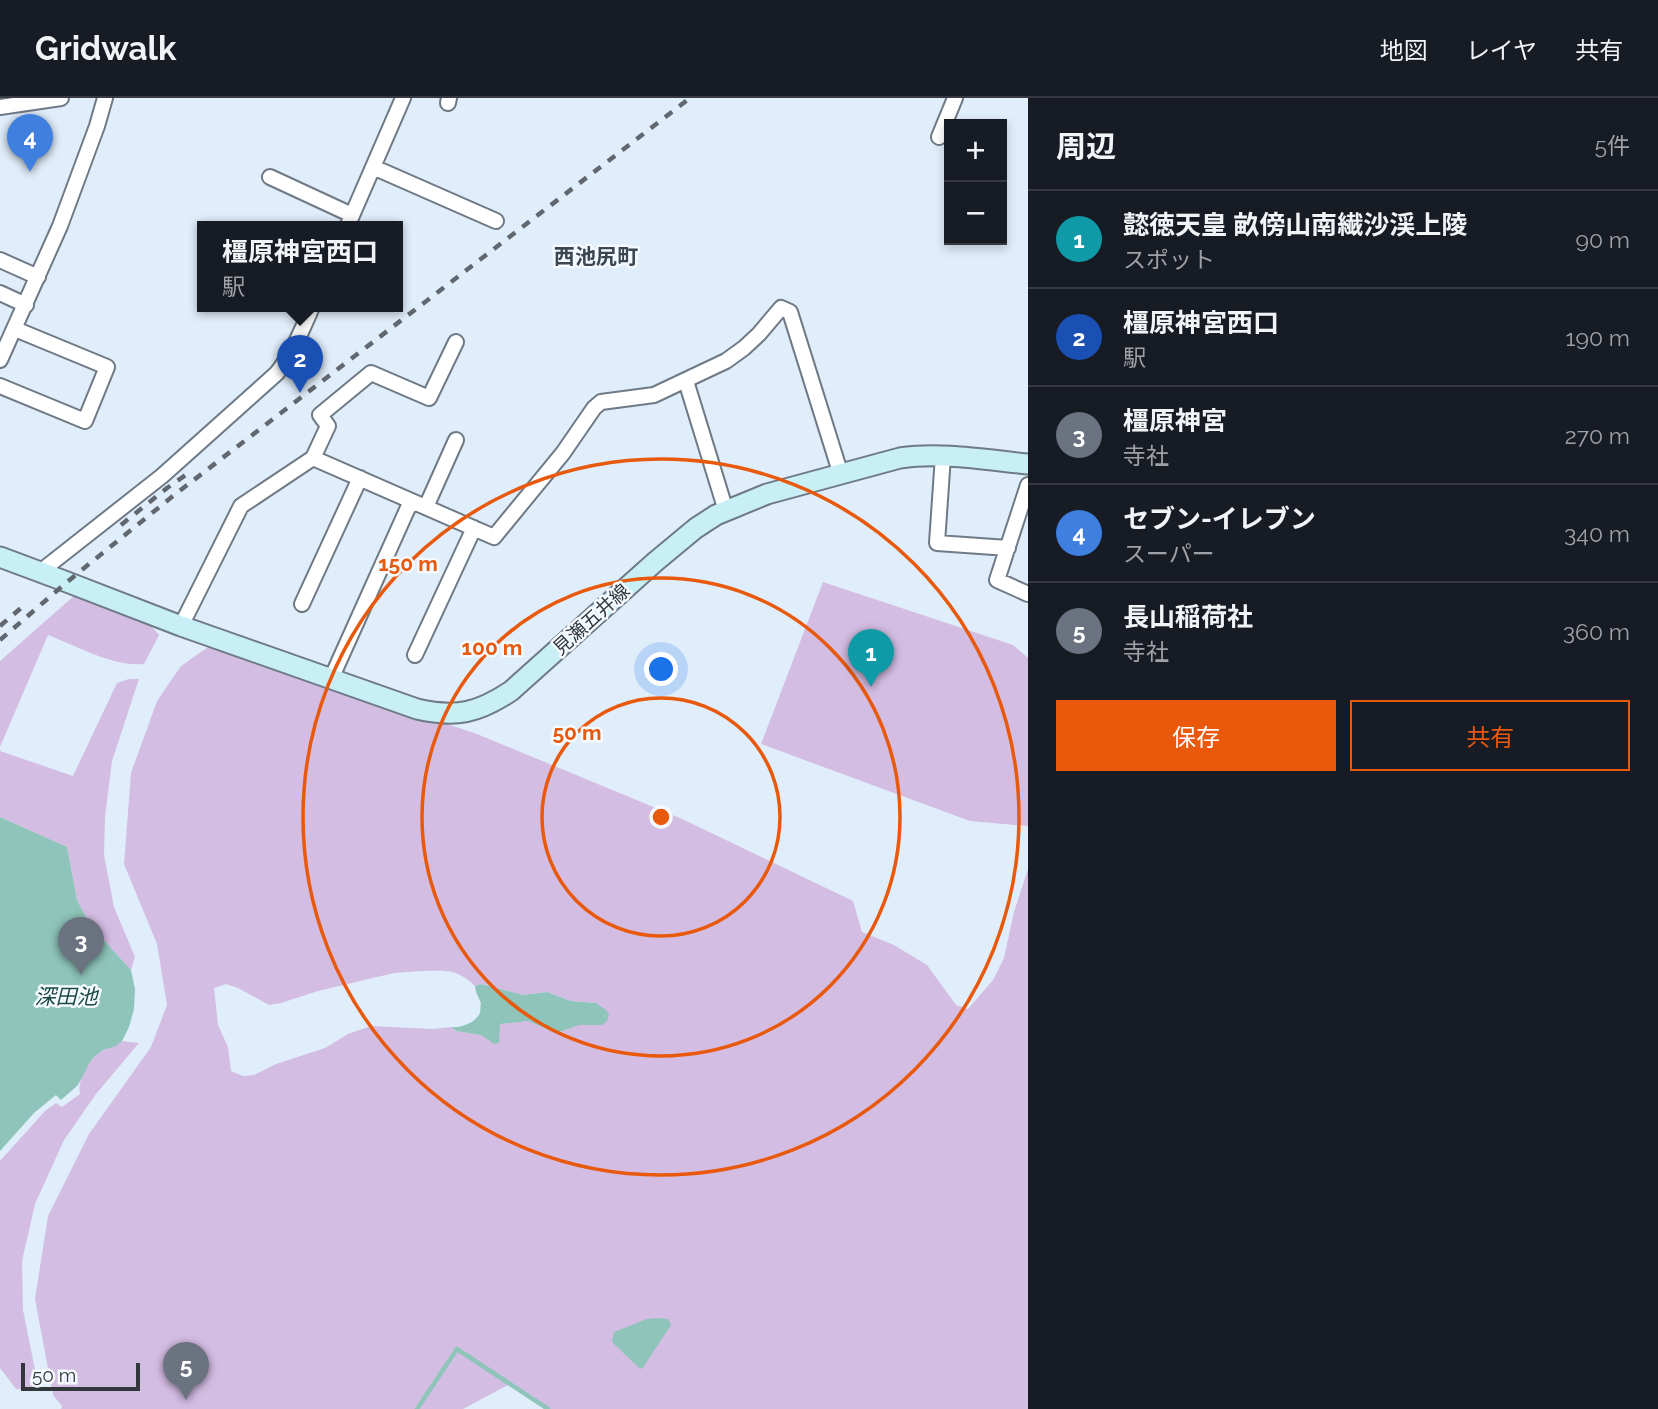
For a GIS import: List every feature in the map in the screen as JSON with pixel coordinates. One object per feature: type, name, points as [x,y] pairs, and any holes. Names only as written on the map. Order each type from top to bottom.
[{"type":"main road","name":"見瀬五井線","points":[[0,557],[181,626],[417,709],[456,714],[478,709],[511,691],[654,562],[696,528],[726,511],[767,494],[901,458],[943,456],[1028,464]]},
{"type":"street","points":[[0,107],[61,98]]},
{"type":"street","points":[[0,360],[26,305],[77,181],[105,98]]},
{"type":"street","points":[[270,177],[350,221],[403,98]]},
{"type":"street","points":[[939,137],[955,98]]},
{"type":"street","points":[[373,167],[496,221]]},
{"type":"street","points":[[0,260],[37,277]]},
{"type":"street","points":[[0,293],[26,305]]},
{"type":"street","points":[[313,458],[494,537],[601,402],[653,395],[726,361],[760,334],[781,308],[790,312],[841,475]]},
{"type":"street","points":[[40,572],[150,486],[277,373],[288,359],[310,312]]},
{"type":"street","points":[[0,386],[86,421],[107,367],[15,329]]},
{"type":"street","points":[[181,626],[241,506],[313,458],[328,426],[320,415],[371,373],[429,397],[456,342]]},
{"type":"street","points":[[686,381],[726,511]]},
{"type":"street","points":[[426,507],[456,440]]},
{"type":"street","points":[[943,456],[937,542],[1008,548]]},
{"type":"street","points":[[302,604],[360,478]]},
{"type":"street","points":[[1028,485],[997,580],[1028,594]]},
{"type":"street","points":[[331,679],[411,500]]},
{"type":"street","points":[[415,655],[474,528]]},
{"type":"shaded area","points":[[823,582],[1013,645],[1028,658],[1028,826],[970,821],[761,744]]},
{"type":"shaded area","points":[[75,595],[151,626],[159,635],[144,664],[132,664],[108,659],[48,635],[0,747],[0,661]]},
{"type":"shaded area","points":[[211,645],[477,734],[680,818],[853,901],[862,932],[894,945],[927,965],[956,1005],[968,1009],[993,980],[1004,958],[1014,912],[1028,869],[1028,1409],[548,1409],[508,1385],[463,1409],[61,1409],[62,1406],[53,1395],[35,1299],[48,1216],[89,1134],[151,1047],[167,1005],[157,944],[124,864],[131,773],[157,701],[181,666]],"holes":[[[394,973],[456,973],[475,986],[482,984],[523,995],[547,992],[571,1001],[596,1003],[602,1025],[579,1024],[556,1033],[528,1021],[499,1024],[481,1035],[456,1031],[451,1027],[433,1029],[371,1026],[348,1034],[325,1048],[276,1064],[254,1075],[243,1076],[231,1071],[228,1047],[218,1025],[214,988],[226,984],[269,1005]]]},
{"type":"shaded area","points":[[139,679],[112,761],[105,817],[104,855],[114,907],[135,957],[131,970],[90,925],[77,900],[67,847],[0,817],[0,751],[73,776],[117,683]]},
{"type":"shaded area","points":[[122,1041],[139,1043],[96,1094],[64,1140],[35,1204],[22,1261],[23,1310],[35,1370],[35,1390],[16,1389],[0,1368],[0,1161],[45,1111],[56,1103],[62,1107],[80,1094],[82,1076],[93,1059]]},
{"type":"water","name":"深田池","points":[[0,817],[67,847],[77,900],[90,925],[131,970],[135,989],[134,1009],[122,1041],[95,1056],[78,1085],[61,1100],[56,1095],[34,1113],[0,1151]]},
{"type":"water","points":[[481,984],[523,995],[547,992],[571,1001],[596,1003],[609,1015],[602,1025],[579,1025],[556,1033],[528,1021],[500,1024],[499,1043],[494,1044],[481,1035],[456,1031],[451,1027],[466,1025],[479,1015],[481,1003],[475,986]]},
{"type":"water","points":[[647,1319],[668,1319],[671,1325],[642,1369],[612,1342],[614,1332]]},
{"type":"waterway","points":[[417,1409],[457,1349],[548,1409]]},
{"type":"railway","points":[[0,640],[173,496],[690,98]]},
{"type":"railway","points":[[121,525],[190,472]]},
{"type":"railway","points":[[0,626],[21,608]]},
{"type":"place","name":"セブン-イレブン","points":[[30,172]]},
{"type":"place","name":"橿原神宮西口","points":[[300,393]]},
{"type":"place","name":"懿徳天皇 畝傍山南繊沙渓上陵","points":[[871,687]]},
{"type":"place","name":"橿原神宮","points":[[81,975]]},
{"type":"place","name":"長山稲荷社","points":[[186,1400]]},
{"type":"district","name":"西池尻町","points":[[596,257]]}]
